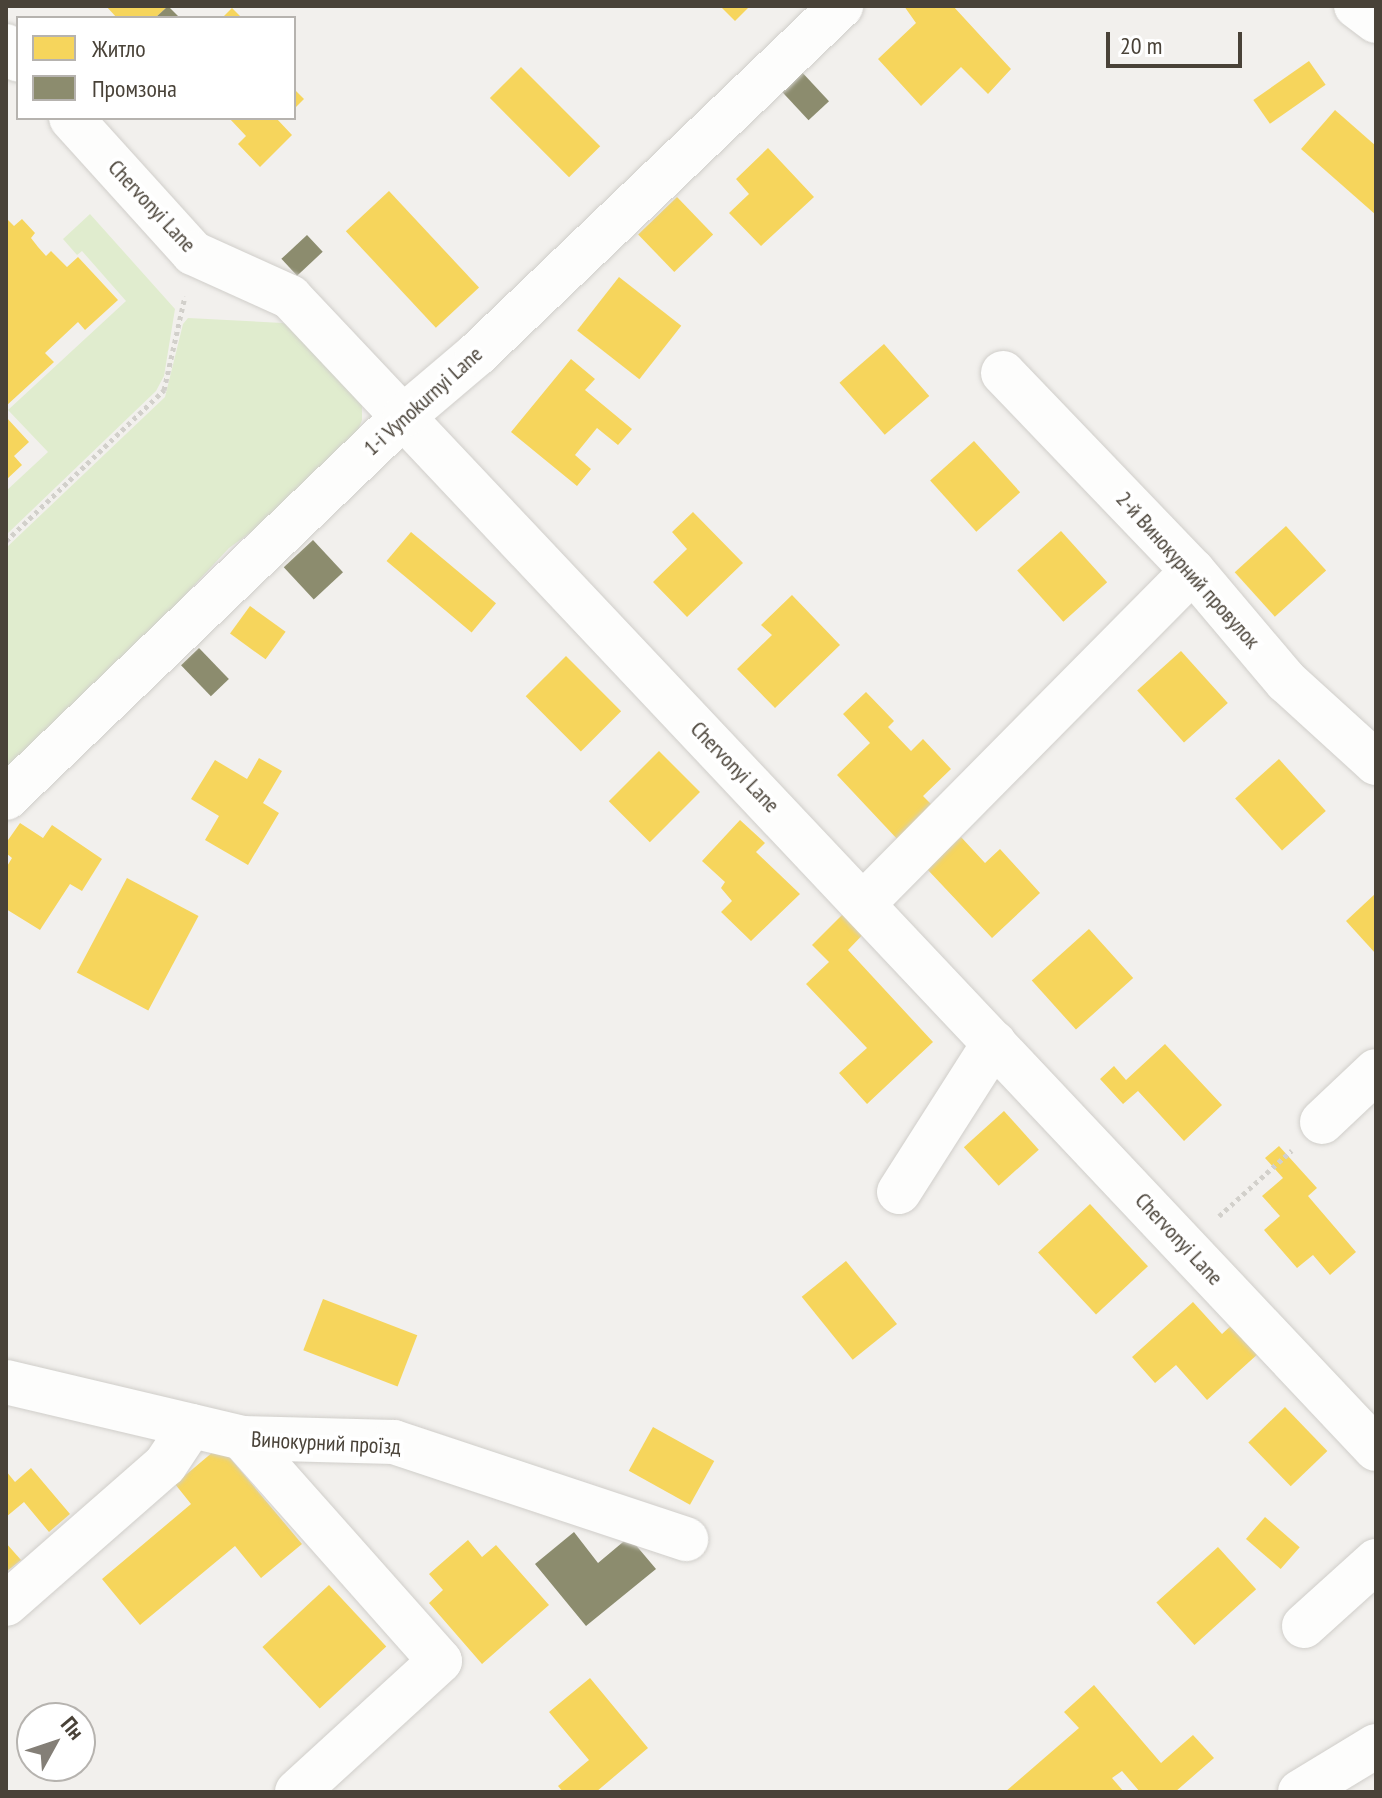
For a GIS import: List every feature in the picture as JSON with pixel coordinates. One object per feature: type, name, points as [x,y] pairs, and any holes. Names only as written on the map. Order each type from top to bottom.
[{"type":"street","name":"1-i Vynokurnyi Lane","points":[[6,798],[405,415],[477,354],[841,6]]},
{"type":"street","points":[[1356,6],[1376,21]]},
{"type":"street","name":"Chervonyi Lane","points":[[73,120],[193,253],[290,297],[865,902],[1376,1449]]},
{"type":"street","name":"2-й Винокурний провулок","points":[[1003,373],[1193,571],[1286,681],[1376,763]]},
{"type":"street","points":[[865,902],[1193,571]]},
{"type":"street","points":[[899,1192],[994,1043]]},
{"type":"street","points":[[1322,1122],[1376,1071]]},
{"type":"street","name":"Винокурний проїзд","points":[[6,1382],[242,1438],[394,1442],[686,1539]]},
{"type":"street","points":[[6,1604],[165,1465],[191,1426]]},
{"type":"street","points":[[242,1438],[440,1661],[297,1792]]},
{"type":"street","points":[[1304,1626],[1376,1561]]},
{"type":"street","points":[[1300,1792],[1376,1746]]},
{"type":"path","points":[[6,541],[164,390],[193,253]]},
{"type":"path","points":[[1187,1248],[1322,1122]]},
{"type":"green space","points":[[90,214],[175,309],[164,376],[156,391],[6,535],[6,491],[48,452],[8,410],[126,301],[82,251],[77,255],[63,239]]},
{"type":"green space","points":[[188,318],[283,323],[298,330],[362,405],[362,420],[357,433],[258,527],[229,548],[170,611],[6,772],[6,548],[165,397],[183,324]]},
{"type":"building: Житло","points":[[106,6],[168,6],[157,16],[115,16]]},
{"type":"building: Житло","points":[[720,6],[750,6],[735,21]]},
{"type":"building: Житло","points":[[904,6],[953,6],[1011,69],[988,94],[961,67],[921,106],[878,59],[916,23]]},
{"type":"building: Житло","points":[[232,8],[240,16],[224,16]]},
{"type":"building: Житло","points":[[1309,61],[1326,85],[1270,124],[1253,100]]},
{"type":"building: Житло","points":[[521,67],[600,146],[569,177],[490,98]]},
{"type":"building: Житло","points":[[296,91],[304,99],[296,107]]},
{"type":"building: Житло","points":[[1335,110],[1376,146],[1376,215],[1301,149]]},
{"type":"building: Житло","points":[[231,120],[278,120],[292,135],[260,167],[238,144],[246,136]]},
{"type":"building: Житло","points":[[768,148],[814,197],[761,246],[729,213],[749,194],[736,179]]},
{"type":"building: Житло","points":[[389,191],[479,288],[436,328],[346,231]]},
{"type":"building: Житло","points":[[677,197],[713,234],[674,272],[638,235]]},
{"type":"building: Житло","points":[[6,218],[14,226],[22,219],[35,233],[31,238],[46,256],[51,251],[67,267],[78,257],[118,300],[85,330],[78,322],[45,353],[54,362],[6,406]]},
{"type":"building: Житло","points":[[619,277],[681,326],[639,379],[577,331]]},
{"type":"building: Житло","points":[[884,344],[929,396],[885,435],[839,383]]},
{"type":"building: Житло","points":[[571,359],[595,379],[585,390],[632,429],[618,445],[597,428],[575,455],[591,469],[577,486],[511,432]]},
{"type":"building: Житло","points":[[6,417],[29,442],[14,456],[22,465],[6,480]]},
{"type":"building: Житло","points":[[974,441],[1020,492],[976,532],[930,480]]},
{"type":"building: Житло","points":[[693,512],[743,563],[687,617],[653,582],[687,549],[672,532]]},
{"type":"building: Житло","points":[[1286,526],[1326,571],[1275,617],[1235,572]]},
{"type":"building: Житло","points":[[1061,531],[1107,582],[1063,622],[1017,570]]},
{"type":"building: Житло","points":[[411,532],[496,603],[472,632],[387,561]]},
{"type":"building: Житло","points":[[792,595],[840,645],[775,708],[737,669],[772,635],[761,625]]},
{"type":"building: Житло","points":[[250,606],[286,632],[266,659],[230,634]]},
{"type":"building: Житло","points":[[1181,651],[1228,703],[1184,742],[1137,690]]},
{"type":"building: Житло","points":[[566,656],[621,711],[581,751],[526,696]]},
{"type":"building: Житло","points":[[866,692],[894,721],[888,727],[911,751],[923,739],[951,769],[923,796],[934,807],[899,841],[837,775],[870,743],[843,714]]},
{"type":"building: Житло","points":[[659,751],[700,792],[650,842],[609,801]]},
{"type":"building: Житло","points":[[259,758],[282,771],[263,803],[279,813],[248,865],[205,840],[219,816],[191,799],[215,760],[247,779]]},
{"type":"building: Житло","points":[[1279,759],[1326,811],[1282,850],[1235,798]]},
{"type":"building: Житло","points":[[740,820],[765,843],[756,852],[800,894],[751,941],[721,912],[732,901],[721,888],[725,882],[702,861]]},
{"type":"building: Житло","points":[[20,823],[43,838],[52,825],[102,859],[82,891],[70,884],[40,930],[6,909],[6,868],[12,858],[6,853],[6,843]]},
{"type":"building: Житло","points":[[961,837],[985,863],[1000,849],[1040,893],[992,938],[927,869]]},
{"type":"building: Житло","points":[[127,878],[199,916],[148,1011],[77,972]]},
{"type":"building: Житло","points":[[1376,893],[1376,954],[1346,921]]},
{"type":"building: Житло","points":[[852,905],[872,925],[848,950],[933,1042],[867,1104],[839,1073],[867,1048],[806,984],[829,962],[812,945]]},
{"type":"building: Житло","points":[[1089,929],[1133,978],[1076,1030],[1032,981]]},
{"type":"building: Житло","points":[[1165,1044],[1222,1105],[1184,1141],[1138,1091],[1123,1104],[1100,1079],[1114,1066],[1126,1080]]},
{"type":"building: Житло","points":[[1004,1111],[1039,1150],[999,1186],[964,1147]]},
{"type":"building: Житло","points":[[1279,1146],[1317,1188],[1308,1196],[1356,1252],[1330,1275],[1313,1255],[1297,1268],[1264,1230],[1280,1216],[1262,1196],[1283,1178],[1265,1158]]},
{"type":"building: Житло","points":[[1090,1204],[1148,1266],[1096,1315],[1038,1252]]},
{"type":"building: Житло","points":[[846,1261],[897,1324],[853,1360],[802,1297]]},
{"type":"building: Житло","points":[[323,1299],[417,1335],[398,1387],[303,1350]]},
{"type":"building: Житло","points":[[1193,1302],[1222,1334],[1234,1323],[1260,1352],[1207,1400],[1176,1365],[1155,1383],[1132,1357]]},
{"type":"building: Житло","points":[[1285,1407],[1327,1451],[1291,1486],[1248,1442]]},
{"type":"building: Житло","points":[[653,1427],[714,1461],[690,1505],[629,1471]]},
{"type":"building: Житло","points":[[220,1446],[302,1544],[261,1578],[235,1546],[140,1625],[102,1579],[191,1504],[175,1484]]},
{"type":"building: Житло","points":[[31,1468],[70,1514],[49,1532],[24,1502],[6,1517],[6,1471],[15,1482]]},
{"type":"building: Житло","points":[[1265,1517],[1300,1547],[1281,1569],[1246,1539]]},
{"type":"building: Житло","points":[[468,1540],[482,1557],[496,1545],[549,1605],[482,1664],[429,1603],[443,1590],[429,1574]]},
{"type":"building: Житло","points":[[6,1543],[21,1560],[6,1572]]},
{"type":"building: Житло","points":[[1218,1547],[1256,1589],[1194,1645],[1156,1603]]},
{"type":"building: Житло","points":[[329,1585],[386,1646],[320,1708],[262,1647]]},
{"type":"building: Житло","points":[[590,1678],[648,1748],[596,1792],[563,1792],[558,1786],[589,1760],[549,1712]]},
{"type":"building: Житло","points":[[1094,1685],[1161,1763],[1193,1735],[1214,1758],[1175,1792],[1140,1792],[1122,1771],[1112,1778],[1124,1792],[1005,1792],[1079,1728],[1064,1712]]},
{"type":"building: Промзона","points":[[168,6],[178,16],[157,16]]},
{"type":"building: Промзона","points":[[799,69],[829,101],[809,120],[779,88]]},
{"type":"building: Промзона","points":[[307,235],[323,252],[297,276],[281,259]]},
{"type":"building: Промзона","points":[[313,540],[343,572],[314,599],[284,567]]},
{"type":"building: Промзона","points":[[199,648],[229,679],[211,696],[181,665]]},
{"type":"building: Промзона","points":[[574,1532],[598,1563],[629,1537],[656,1569],[586,1626],[535,1564]]}]
